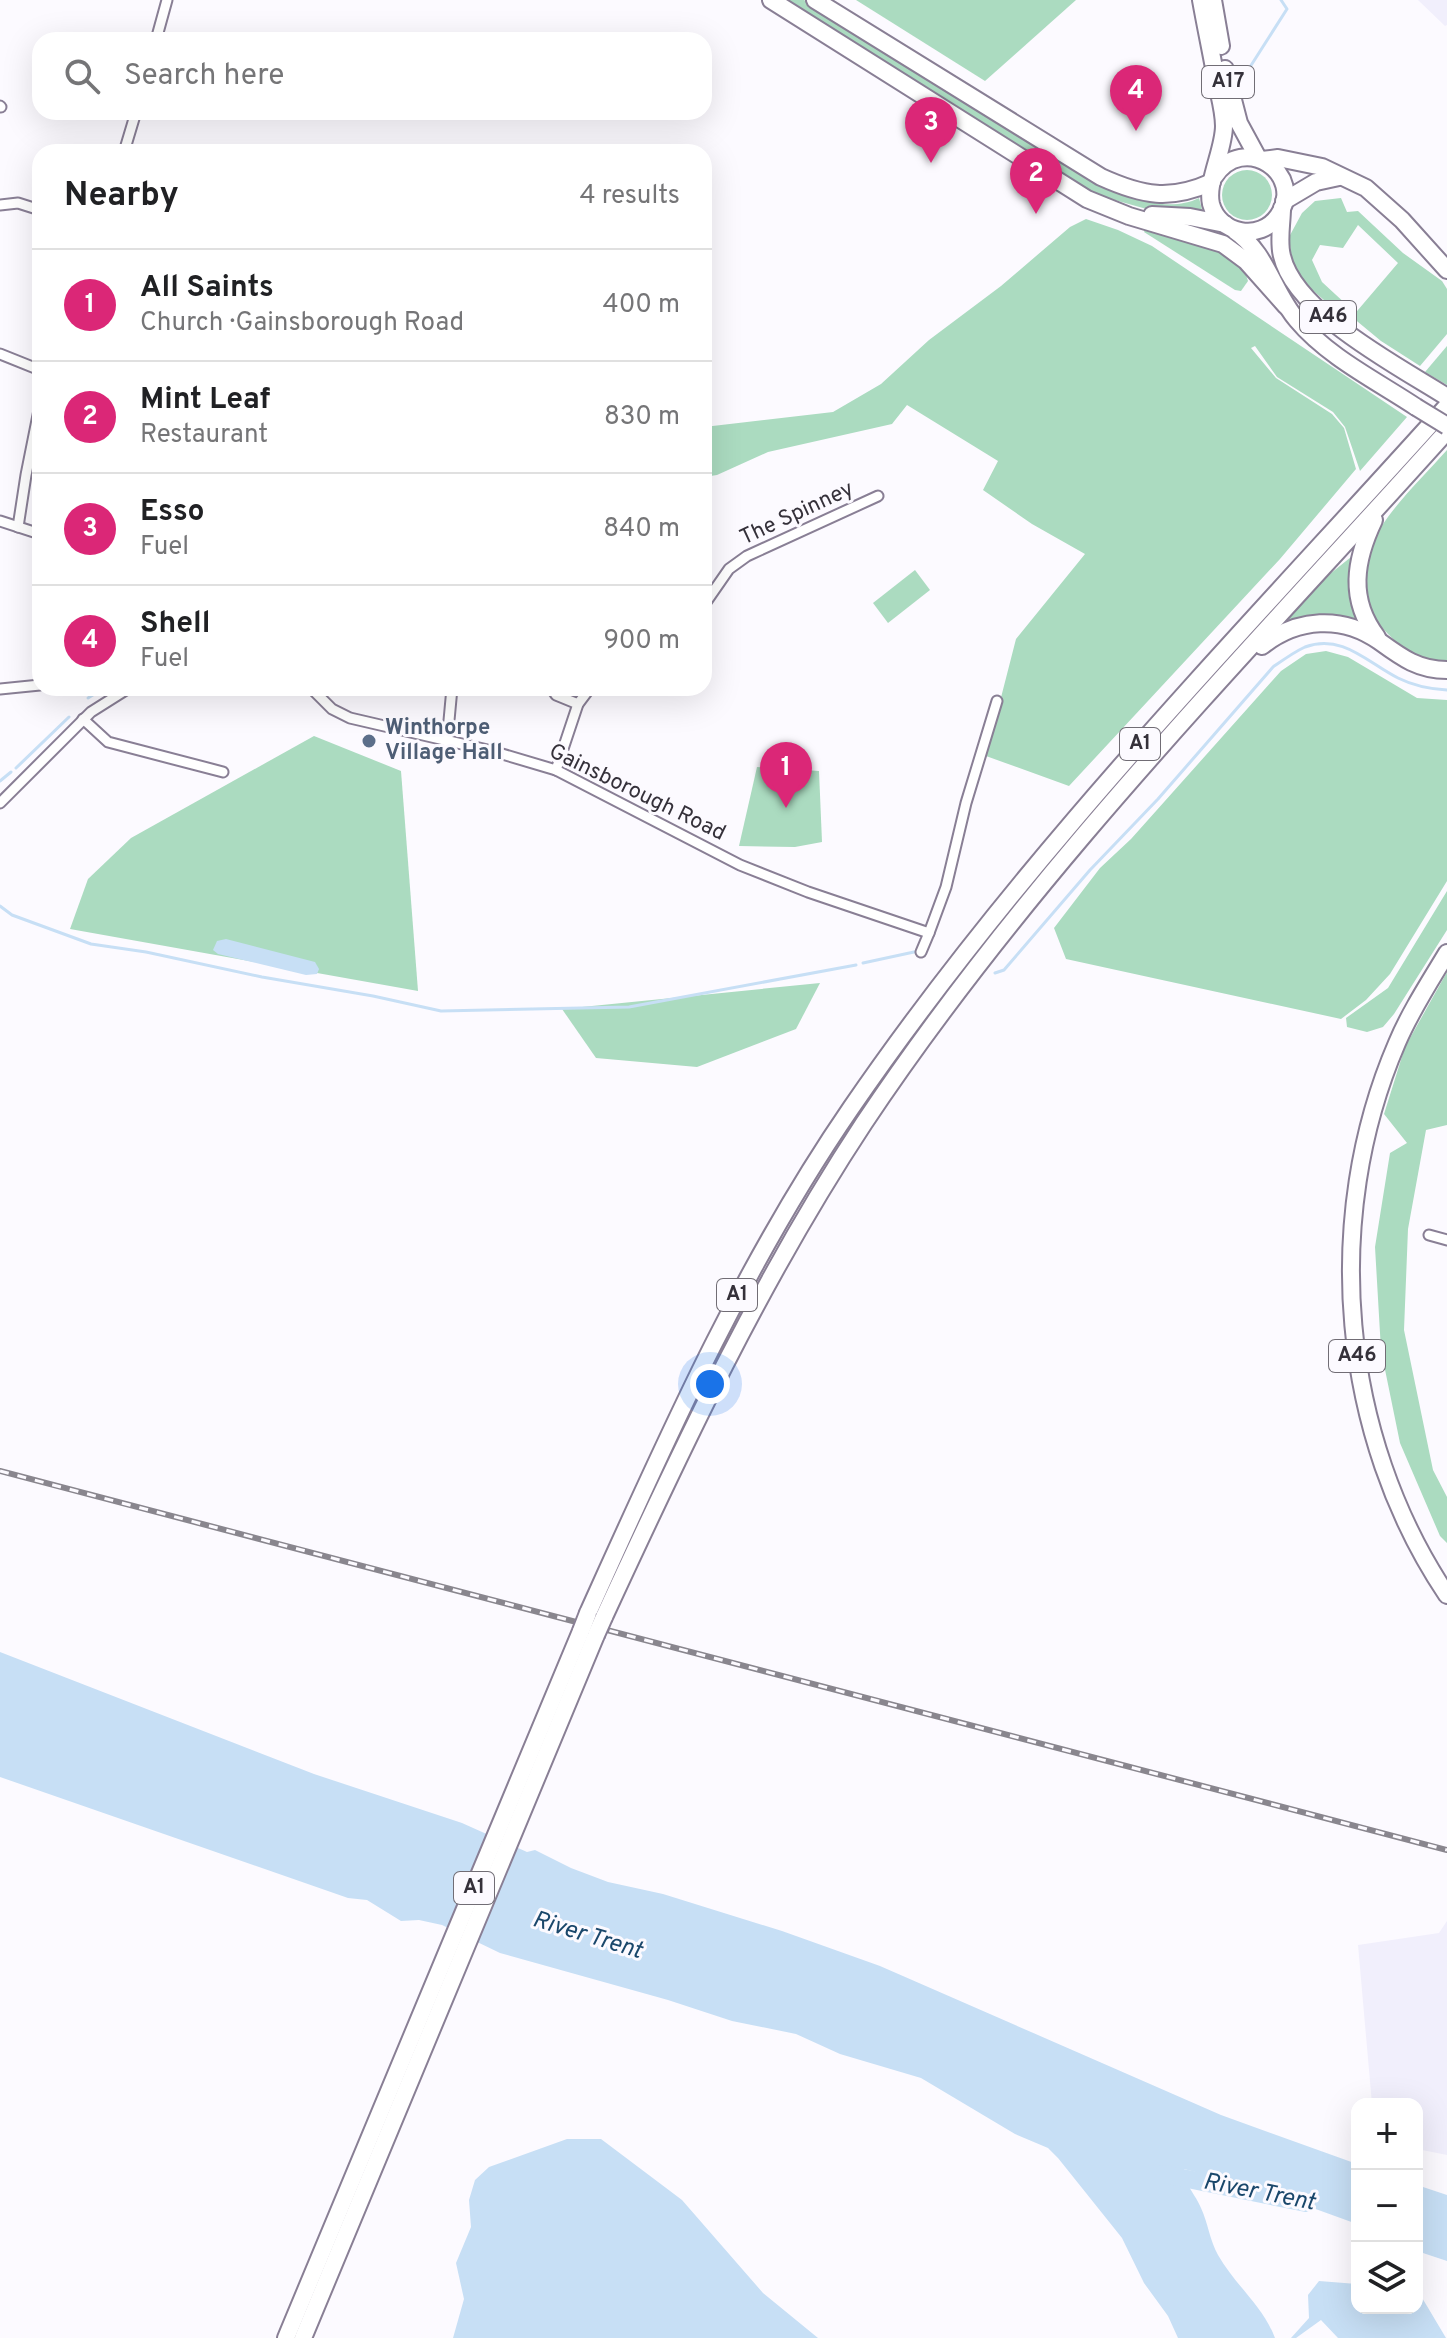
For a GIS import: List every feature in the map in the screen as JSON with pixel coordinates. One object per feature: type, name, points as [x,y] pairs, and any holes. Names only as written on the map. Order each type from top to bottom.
[{"type":"highway","name":"A46","points":[[771,0],[1087,199],[1223,244],[1246,261],[1321,344],[1447,428]]},
{"type":"highway","points":[[815,0],[1101,177],[1137,190],[1165,195],[1190,192],[1213,180],[1225,164],[1235,159],[1278,158],[1322,167],[1339,177],[1353,180],[1382,200],[1446,266]]},
{"type":"highway","name":"A17","points":[[1201,0],[1224,120],[1213,180]]},
{"type":"highway","name":"A17","points":[[1213,0],[1233,106],[1246,140],[1260,159]]},
{"type":"highway","points":[[1260,159],[1274,168],[1281,178],[1283,204]]},
{"type":"highway","points":[[1213,180],[1210,196],[1212,207],[1227,226],[1247,232],[1260,230],[1272,223],[1283,204],[1316,182],[1339,177]]},
{"type":"highway","name":"A46","points":[[1283,204],[1282,256],[1298,288],[1347,333],[1444,401]]},
{"type":"highway","name":"A46","points":[[1108,208],[1190,217],[1227,226],[1246,239],[1261,256],[1286,306]]},
{"type":"highway","name":"A1","points":[[303,2338],[357,2188],[596,1615],[659,1454],[735,1299],[784,1214],[850,1109],[928,1001],[1063,830],[1444,401]]},
{"type":"highway","name":"A1","points":[[596,1615],[753,1308],[864,1123],[959,991],[1065,855],[1447,428]]},
{"type":"highway","points":[[1381,504],[1360,552],[1356,576],[1362,613],[1381,642]]},
{"type":"highway","points":[[1225,676],[1269,640],[1302,625],[1324,623],[1345,625],[1381,642],[1411,663],[1447,670]]},
{"type":"highway","name":"A46","points":[[1447,953],[1397,1043],[1377,1101],[1360,1167],[1353,1232],[1352,1317],[1369,1418],[1384,1467],[1420,1550],[1447,1595]]},
{"type":"highway","name":"A1","points":[[286,2338],[357,2188]]},
{"type":"street","points":[[158,32],[167,0]]},
{"type":"street","points":[[126,144],[134,120]]},
{"type":"street","points":[[0,205],[18,203],[32,207]]},
{"type":"street","points":[[1,355],[32,367]]},
{"type":"street","points":[[18,527],[32,445]]},
{"type":"street","name":"The Spinney","points":[[712,593],[729,569],[747,556],[878,496]]},
{"type":"street","points":[[0,521],[32,531]]},
{"type":"street","points":[[0,689],[32,686]]},
{"type":"street","points":[[0,803],[83,719],[117,696]]},
{"type":"street","name":"Gainsborough Road","points":[[319,696],[332,709],[350,718],[492,751],[556,770],[740,865],[929,933]]},
{"type":"street","points":[[447,742],[451,696]]},
{"type":"street","points":[[558,696],[578,704]]},
{"type":"street","points":[[556,770],[578,704],[584,696]]},
{"type":"street","points":[[921,952],[946,887],[966,803],[997,701]]},
{"type":"street","points":[[83,719],[108,742],[223,772]]},
{"type":"street","points":[[1429,1235],[1447,1240]]},
{"type":"shaded area","points":[[1418,0],[1447,0],[1447,25],[1445,26]]},
{"type":"shaded area","points":[[1447,1921],[1447,2155],[1423,2150],[1423,2098],[1371,2098],[1358,1945],[1439,1933]]},
{"type":"green space","points":[[781,0],[804,0],[1089,180],[1143,201],[1172,204],[1199,198],[1203,213],[1150,210],[1097,195]]},
{"type":"green space","points":[[856,0],[1076,0],[985,81]]},
{"type":"green space","points":[[1247,170],[1264,178],[1272,195],[1264,212],[1247,220],[1230,212],[1222,195],[1230,178]]},
{"type":"green space","points":[[1341,198],[1347,212],[1358,211],[1403,253],[1442,281],[1447,289],[1447,334],[1420,366],[1381,341],[1352,317],[1398,263],[1358,225],[1343,248],[1320,245],[1312,260],[1322,282],[1348,306],[1339,313],[1303,282],[1292,260],[1289,237],[1302,213],[1315,201]]},
{"type":"green space","points":[[1086,219],[1152,246],[1407,417],[1360,471],[1345,427],[1333,412],[1277,377],[1255,346],[1251,348],[1276,378],[1332,414],[1344,428],[1356,469],[1280,559],[1069,786],[986,756],[1016,639],[1085,554],[1032,524],[983,490],[998,461],[907,405],[892,424],[768,452],[712,476],[712,426],[833,412],[881,384],[929,340],[1001,286],[1070,227]]},
{"type":"green space","points":[[1147,225],[1226,251],[1245,272],[1248,281],[1241,291],[1235,290],[1144,232]]},
{"type":"green space","points":[[1447,346],[1447,385],[1425,372]]},
{"type":"green space","points":[[1447,450],[1447,662],[1438,662],[1408,651],[1388,634],[1369,609],[1363,584],[1366,560],[1376,536],[1391,513]]},
{"type":"green space","points":[[1351,557],[1350,580],[1366,628],[1281,626],[1320,582]]},
{"type":"green space","points":[[915,570],[930,590],[888,623],[873,603]]},
{"type":"green space","points":[[1326,651],[1348,657],[1417,698],[1447,700],[1447,881],[1390,974],[1366,1000],[1341,1019],[1066,959],[1054,928],[1100,868],[1131,839],[1281,671],[1306,654]]},
{"type":"green space","points":[[314,736],[401,771],[418,991],[70,929],[88,879],[131,838]]},
{"type":"green space","points":[[757,767],[819,771],[822,842],[795,847],[739,846]]},
{"type":"green space","points":[[1447,891],[1447,930],[1394,1014],[1383,1027],[1367,1032],[1347,1027],[1346,1018],[1388,988]]},
{"type":"green space","points":[[1447,972],[1447,1125],[1426,1130],[1408,1229],[1404,1330],[1433,1470],[1447,1497],[1447,1543],[1440,1536],[1400,1443],[1381,1350],[1375,1247],[1390,1153],[1407,1143],[1384,1114],[1405,1047]]},
{"type":"green space","points":[[820,983],[796,1029],[697,1067],[596,1058],[562,1009]]},
{"type":"water","points":[[226,939],[315,962],[319,969],[317,974],[306,975],[218,954],[213,950],[217,941]]},
{"type":"water","points":[[0,1652],[314,1774],[462,1823],[527,1852],[535,1850],[608,1882],[663,1894],[880,1966],[1221,2115],[1351,2162],[1351,2222],[1260,2189],[1184,2169],[1218,2255],[1270,2326],[1275,2338],[1178,2338],[1168,2316],[1144,2283],[1122,2238],[1058,2158],[1048,2148],[1015,2134],[921,2078],[840,2054],[796,2034],[732,2021],[500,1953],[442,1925],[419,1920],[401,1921],[367,1900],[348,1898],[0,1777]]},
{"type":"water","points":[[567,2139],[601,2139],[682,2200],[763,2293],[818,2338],[453,2338],[464,2299],[456,2263],[471,2227],[469,2200],[475,2180],[489,2167]]},
{"type":"water","points":[[1423,2187],[1447,2195],[1447,2261],[1423,2253]]},
{"type":"water","points":[[1319,2281],[1351,2284],[1351,2314],[1423,2314],[1423,2299],[1446,2338],[1338,2338],[1321,2320],[1296,2338],[1291,2338],[1309,2318],[1308,2295]]},
{"type":"waterway","points":[[1250,67],[1287,9],[1281,0]]},
{"type":"waterway","points":[[995,973],[1004,970],[1273,667],[1293,654],[1305,647],[1331,644],[1354,652],[1404,681],[1447,690]]},
{"type":"waterway","points":[[16,768],[69,717]]},
{"type":"waterway","points":[[0,781],[11,772]]},
{"type":"waterway","points":[[0,906],[12,915],[91,944],[146,952],[441,1011],[629,1007],[856,965]]},
{"type":"waterway","points":[[863,963],[914,952]]},
{"type":"waterway","name":"River Trent","points":[[1163,2174],[1306,2203]]},
{"type":"railway","points":[[0,1471],[1447,1850]]},
{"type":"place","name":"Shell","points":[[1136,131]]},
{"type":"place","name":"Esso","points":[[931,163]]},
{"type":"place","name":"Mint Leaf","points":[[1036,214]]},
{"type":"place","name":"Winthorpe Village Hall","points":[[369,741]]},
{"type":"place","name":"All Saints","points":[[786,808]]}]
